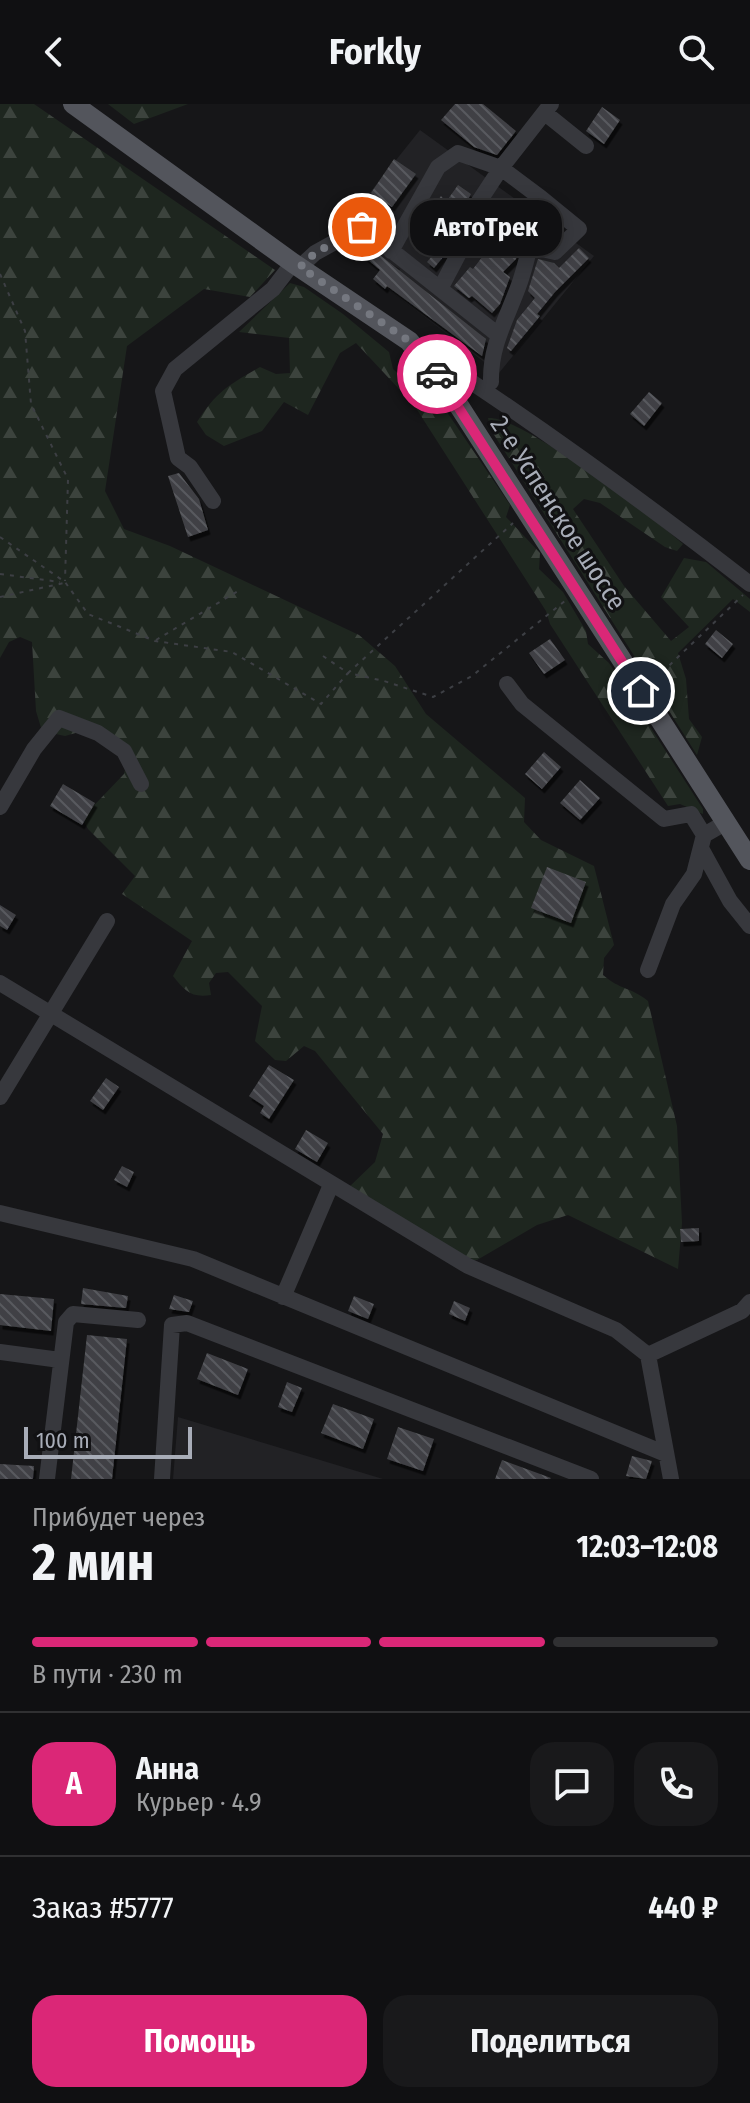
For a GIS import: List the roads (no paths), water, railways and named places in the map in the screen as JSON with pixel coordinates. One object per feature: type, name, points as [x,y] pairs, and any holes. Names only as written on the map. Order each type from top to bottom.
[{"type":"main road","name":"2-е Успенское шоссе","points":[[73,104],[297,265],[409,341],[431,365],[750,860]]},
{"type":"street","points":[[440,289],[476,221],[476,206],[548,108],[586,146]]},
{"type":"street","points":[[391,251],[438,167],[458,153],[501,168],[579,229],[555,252],[529,246]]},
{"type":"street","points":[[486,385],[497,334],[520,281],[541,198]]},
{"type":"street","points":[[213,501],[198,477],[178,458],[163,391],[165,382],[175,369],[315,253],[362,227],[497,334]]},
{"type":"street","points":[[409,341],[486,385],[684,532],[750,586]]},
{"type":"street","points":[[465,417],[464,398],[469,392],[486,385]]},
{"type":"street","points":[[507,684],[522,704],[664,819],[691,814],[730,901],[750,926]]},
{"type":"street","points":[[0,807],[34,749],[59,718],[98,733],[124,751],[141,784]]},
{"type":"street","points":[[648,970],[673,904],[694,874],[703,842],[725,823]]},
{"type":"street","points":[[0,1097],[107,921]]},
{"type":"street","points":[[0,983],[468,1266],[616,1330],[648,1355],[671,1479]]},
{"type":"street","points":[[283,1297],[331,1185]]},
{"type":"street","points":[[0,1213],[193,1259],[666,1454]]},
{"type":"street","points":[[648,1355],[742,1311],[750,1302]]},
{"type":"street","points":[[47,1479],[66,1322],[73,1314],[138,1320]]},
{"type":"street","points":[[162,1479],[172,1325],[187,1323],[591,1479]]},
{"type":"street","points":[[0,1352],[60,1360]]},
{"type":"place","name":"АвтоТрек","points":[[362,227]]}]
